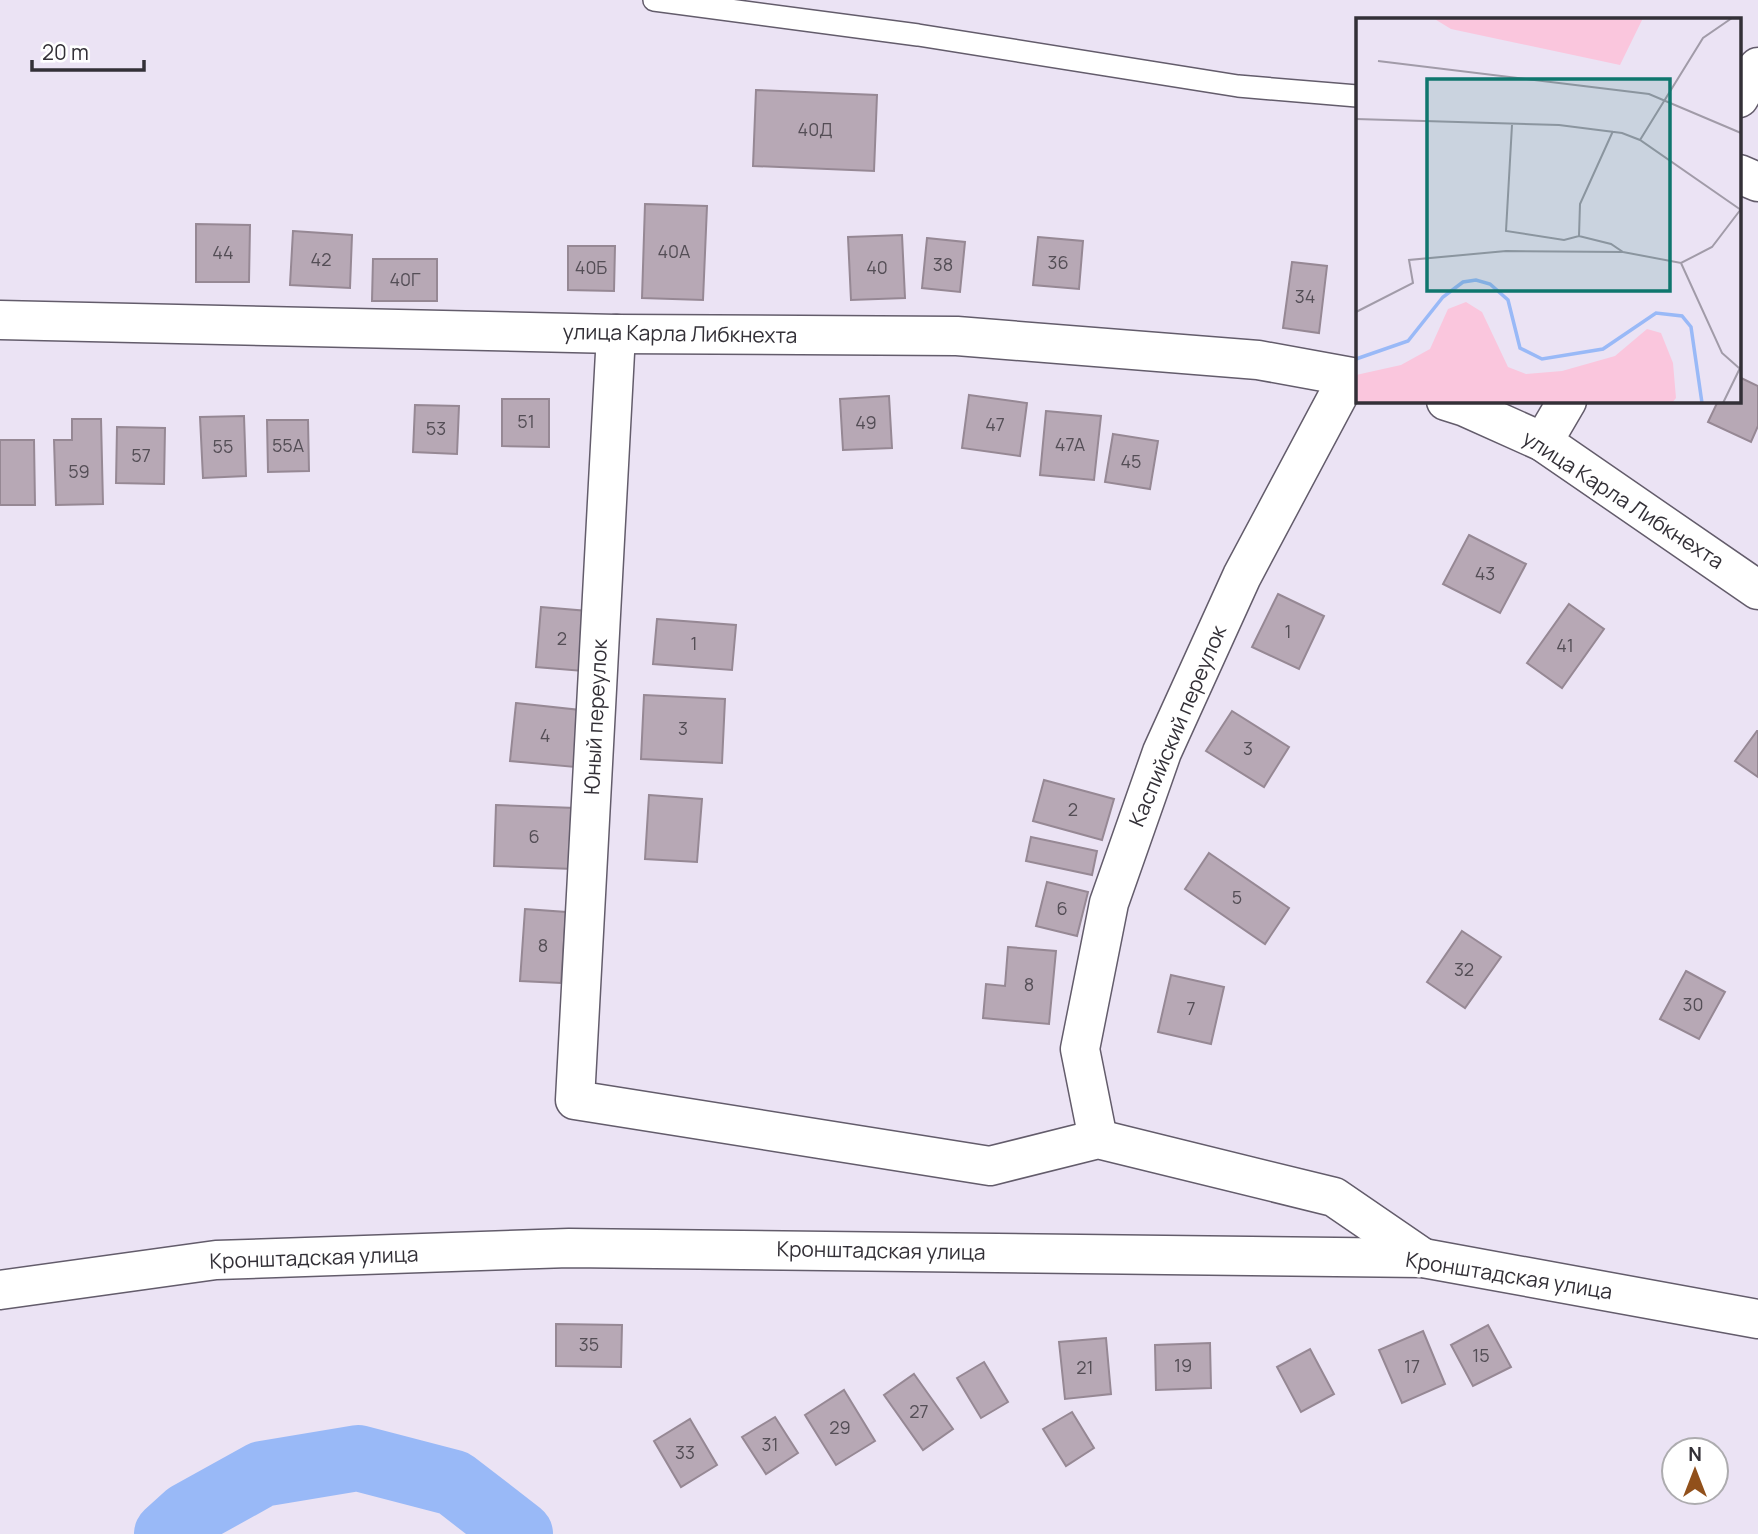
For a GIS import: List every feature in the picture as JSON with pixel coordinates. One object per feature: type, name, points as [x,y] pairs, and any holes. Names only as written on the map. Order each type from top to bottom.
[{"type":"street","points":[[1740,96],[1758,67]]},
{"type":"street","points":[[1740,174],[1758,182]]},
{"type":"street","name":"улица Карла Либкнехта","points":[[0,320],[616,334],[957,336],[1258,360],[1353,378]]},
{"type":"street","name":"Юный переулок","points":[[616,334],[575,1100],[990,1166],[1098,1139]]},
{"type":"street","name":"Каспийский переулок","points":[[1098,1139],[1080,1049],[1109,903],[1162,752],[1236,588],[1353,378]]},
{"type":"street","name":"улица Карла Либкнехта","points":[[1449,402],[1543,442],[1758,590]]},
{"type":"street","points":[[1543,442],[1566,402]]},
{"type":"street","points":[[1098,1139],[1334,1197],[1423,1258]]},
{"type":"street","name":"Кронштадская улица","points":[[0,1290],[216,1260],[569,1248],[1423,1258],[1758,1319]]},
{"type":"lane","points":[[654,0],[918,35],[1238,86],[1356,96]]},
{"type":"building","points":[[756,90],[877,95],[874,171],[753,166]]},
{"type":"building","points":[[645,204],[707,206],[703,300],[642,298]]},
{"type":"building","points":[[196,224],[250,225],[249,282],[196,282]]},
{"type":"building","points":[[293,231],[352,235],[350,288],[290,285]]},
{"type":"building","points":[[902,235],[905,298],[851,300],[848,237]]},
{"type":"building","points":[[1038,237],[1083,241],[1079,289],[1033,285]]},
{"type":"building","points":[[927,238],[965,242],[960,292],[922,288]]},
{"type":"building","points":[[568,246],[615,246],[614,291],[568,290]]},
{"type":"building","points":[[373,259],[437,259],[437,301],[372,301]]},
{"type":"building","points":[[1292,262],[1327,266],[1319,333],[1283,328]]},
{"type":"building","points":[[1740,377],[1758,386],[1758,426],[1751,442],[1708,422],[1718,402],[1740,402]]},
{"type":"building","points":[[969,395],[1027,403],[1020,456],[962,448]]},
{"type":"building","points":[[889,396],[892,448],[843,450],[840,399]]},
{"type":"building","points":[[502,399],[549,399],[549,447],[502,446]]},
{"type":"building","points":[[415,405],[459,406],[457,454],[413,452]]},
{"type":"building","points":[[1046,411],[1101,416],[1094,480],[1040,475]]},
{"type":"building","points":[[244,416],[246,476],[203,478],[200,417]]},
{"type":"building","points":[[72,419],[101,419],[103,504],[56,505],[54,440],[72,440]]},
{"type":"building","points":[[267,420],[308,420],[309,471],[268,472]]},
{"type":"building","points":[[117,427],[165,428],[164,484],[116,483]]},
{"type":"building","points":[[1113,434],[1158,441],[1150,489],[1105,482]]},
{"type":"building","points":[[0,440],[34,440],[35,505],[0,505]]},
{"type":"building","points":[[1469,535],[1526,564],[1500,613],[1443,584]]},
{"type":"building","points":[[1278,594],[1324,616],[1299,669],[1252,647]]},
{"type":"building","points":[[1569,604],[1604,629],[1562,688],[1527,663]]},
{"type":"building","points":[[541,607],[588,611],[583,671],[536,667]]},
{"type":"building","points":[[657,619],[736,625],[732,670],[653,664]]},
{"type":"building","points":[[644,695],[725,699],[722,763],[641,759]]},
{"type":"building","points":[[516,703],[580,710],[575,767],[510,761]]},
{"type":"building","points":[[1232,711],[1289,747],[1264,787],[1206,751]]},
{"type":"building","points":[[1758,731],[1758,777],[1735,761]]},
{"type":"building","points":[[1044,780],[1114,799],[1102,840],[1033,821]]},
{"type":"building","points":[[649,795],[702,799],[697,862],[645,859]]},
{"type":"building","points":[[496,805],[575,808],[573,869],[494,866]]},
{"type":"building","points":[[1031,837],[1097,851],[1092,875],[1026,861]]},
{"type":"building","points":[[1209,853],[1289,908],[1265,944],[1185,889]]},
{"type":"building","points":[[1047,882],[1088,892],[1077,936],[1036,926]]},
{"type":"building","points":[[525,909],[566,912],[561,983],[520,981]]},
{"type":"building","points":[[1462,931],[1501,957],[1465,1008],[1427,982]]},
{"type":"building","points":[[1008,947],[1056,951],[1049,1024],[983,1018],[986,984],[1005,986]]},
{"type":"building","points":[[1686,971],[1725,992],[1699,1039],[1660,1019]]},
{"type":"building","points":[[1171,975],[1224,987],[1211,1044],[1158,1032]]},
{"type":"building","points":[[556,1324],[622,1325],[621,1367],[556,1366]]},
{"type":"building","points":[[1488,1325],[1511,1367],[1473,1386],[1451,1345]]},
{"type":"building","points":[[1423,1331],[1445,1384],[1402,1403],[1379,1350]]},
{"type":"building","points":[[1106,1338],[1111,1394],[1065,1399],[1059,1342]]},
{"type":"building","points":[[1210,1343],[1211,1388],[1156,1390],[1155,1345]]},
{"type":"building","points":[[1310,1349],[1334,1394],[1301,1412],[1277,1367]]},
{"type":"building","points":[[984,1362],[1008,1402],[981,1418],[957,1378]]},
{"type":"building","points":[[914,1374],[953,1429],[923,1450],[884,1395]]},
{"type":"building","points":[[844,1390],[875,1441],[836,1465],[805,1415]]},
{"type":"building","points":[[1072,1412],[1094,1448],[1066,1466],[1043,1429]]},
{"type":"building","points":[[775,1417],[798,1453],[766,1474],[742,1437]]},
{"type":"building","points":[[690,1419],[717,1465],[681,1487],[654,1441]]},
{"type":"waterway","points":[[167,1534],[188,1515],[262,1474],[358,1458],[454,1483],[520,1534]]}]
